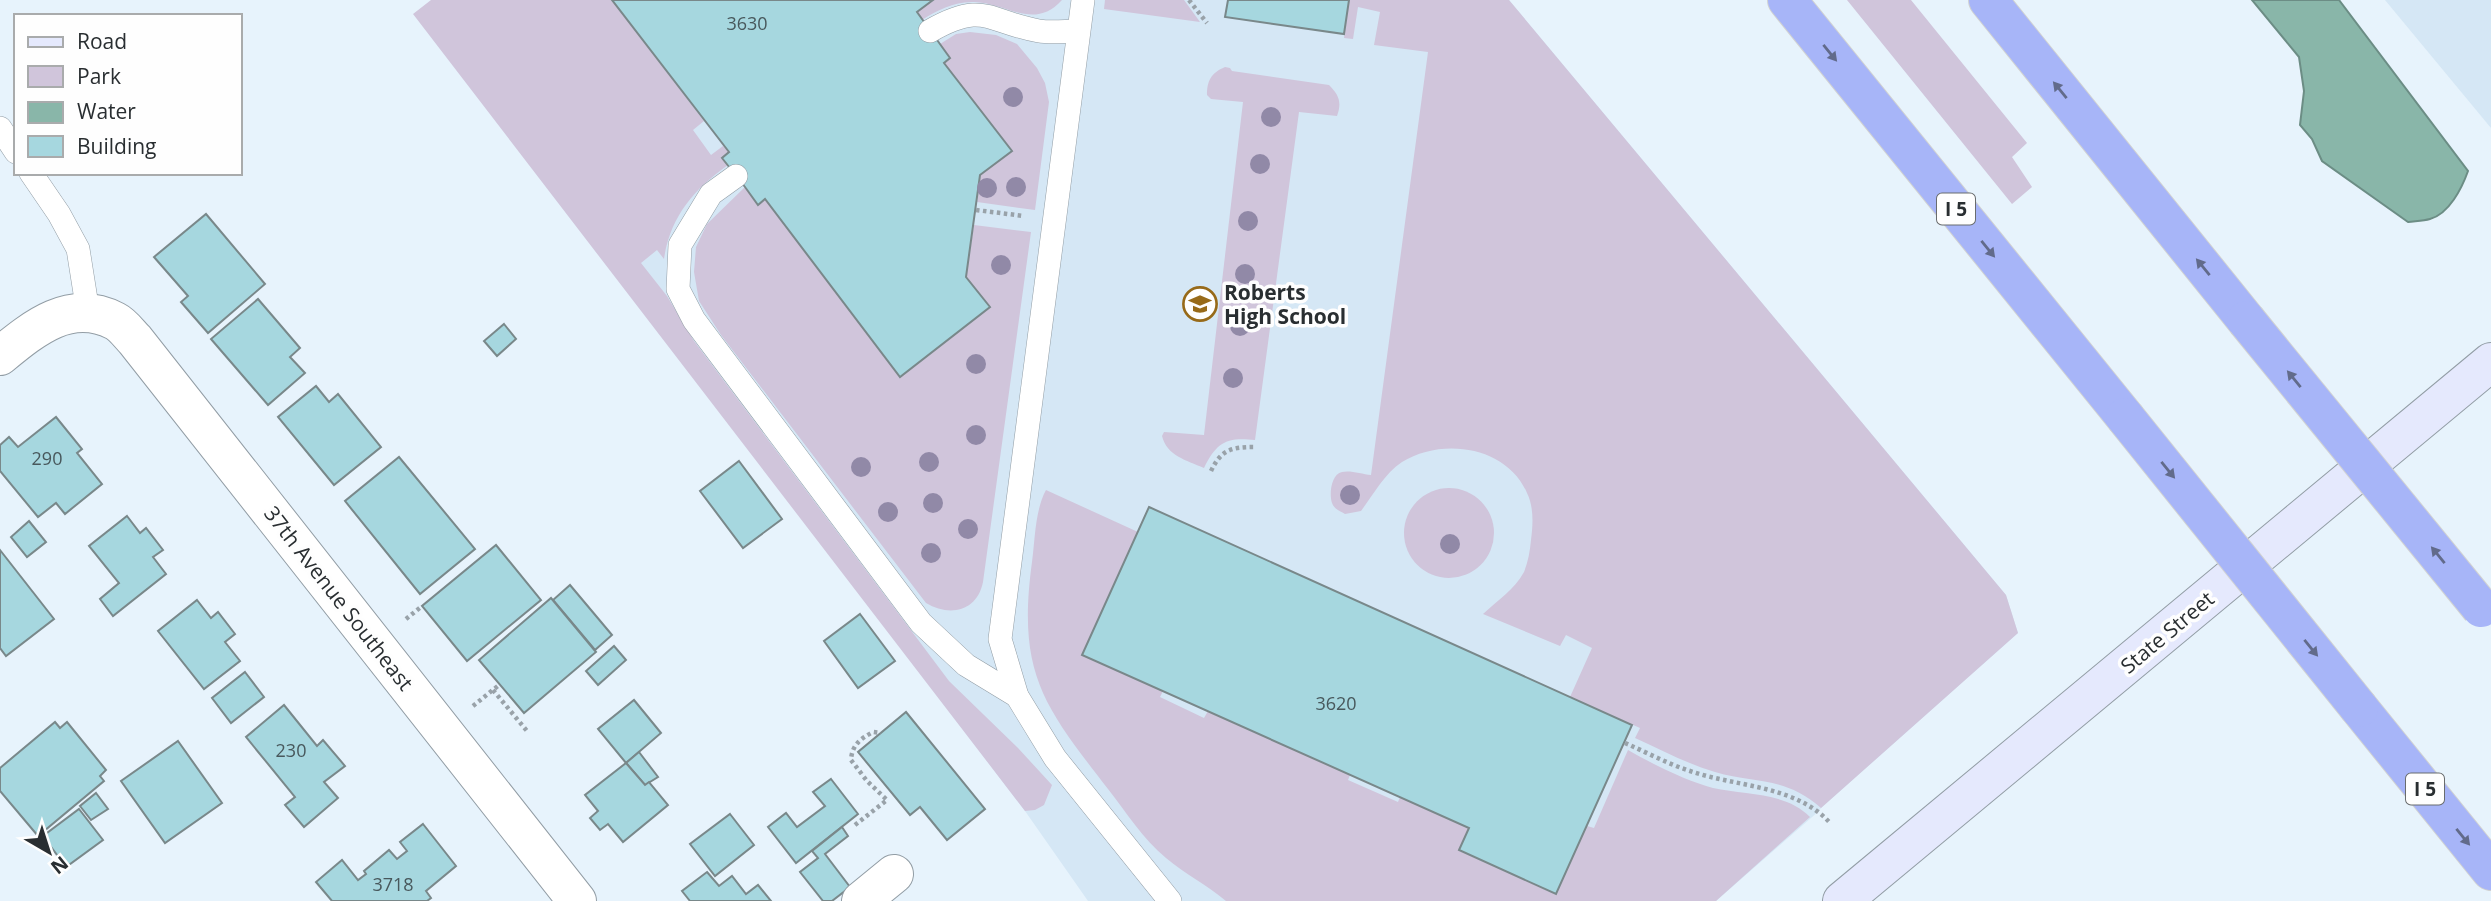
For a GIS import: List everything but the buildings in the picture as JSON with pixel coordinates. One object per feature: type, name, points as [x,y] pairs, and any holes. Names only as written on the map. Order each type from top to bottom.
[{"type":"highway","name":"I 5","points":[[1787,0],[2491,871]]},
{"type":"highway","points":[[1988,0],[2486,614]]},
{"type":"main road","name":"State Street","points":[[1842,901],[2491,362]]},
{"type":"street","points":[[0,356],[37,326],[69,315],[88,312]]},
{"type":"street","name":"37th Avenue Southeast","points":[[88,312],[117,322],[135,340],[575,900]]},
{"type":"street","points":[[861,901],[894,874]]},
{"type":"lane","points":[[1083,0],[1000,639],[1017,696],[1055,758],[1170,901]]},
{"type":"lane","points":[[930,31],[949,19],[977,12],[1041,32],[1078,31]]},
{"type":"lane","points":[[0,128],[14,149]]},
{"type":"lane","points":[[32,175],[60,214],[78,249],[88,312]]},
{"type":"lane","points":[[736,176],[711,194],[680,245],[678,289],[694,320],[921,623],[966,664],[1017,696]]},
{"type":"path","points":[[1189,0],[1207,23]]},
{"type":"path","points":[[976,210],[1025,216]]},
{"type":"path","points":[[1211,471],[1217,457],[1235,447],[1254,447]]},
{"type":"path","points":[[493,690],[527,730]]},
{"type":"path","points":[[855,825],[887,800],[867,781],[851,760],[856,743],[873,732],[881,733]]},
{"type":"path","points":[[1625,743],[1688,771],[1785,794],[1819,811],[1830,824]]},
{"type":"shaded area","name":"Roberts High School","points":[[431,0],[1509,0],[2006,595],[2018,633],[1716,901],[1088,901],[1025,811],[915,666]]},
{"type":"shaded area","points":[[2385,0],[2491,0],[2491,128]]},
{"type":"green space","points":[[431,0],[612,0],[704,121],[693,130],[711,155],[723,146],[729,152],[728,165],[694,194],[678,217],[664,259],[657,250],[641,263],[667,296],[694,341],[949,681],[1052,785],[1044,805],[1025,811],[413,14]]},
{"type":"green space","points":[[933,0],[1062,0],[1052,9],[1031,15],[986,3],[960,3],[922,20],[917,12]]},
{"type":"green space","points":[[1105,0],[1184,0],[1200,22],[1104,9]]},
{"type":"green space","points":[[1349,0],[1509,0],[2006,595],[2018,633],[1821,808],[1808,798],[1782,786],[1705,769],[1635,738],[1640,728],[1570,697],[1592,648],[1566,635],[1560,646],[1483,614],[1511,590],[1520,578],[1530,548],[1531,504],[1518,477],[1505,465],[1472,450],[1454,448],[1418,454],[1402,462],[1385,478],[1361,511],[1345,514],[1333,505],[1332,485],[1338,474],[1349,471],[1371,475],[1428,52],[1374,45],[1380,12],[1358,7],[1353,39],[1344,38]]},
{"type":"green space","points":[[1847,0],[1911,0],[2027,143],[2012,157],[2032,187],[2012,204]]},
{"type":"green space","points":[[970,32],[996,35],[1017,44],[1037,68],[1045,83],[1049,102],[1035,210],[977,202],[980,175],[1012,151],[944,63],[940,44],[956,34]]},
{"type":"green space","points":[[1225,67],[1232,71],[1329,85],[1337,96],[1339,107],[1337,116],[1299,112],[1255,440],[1237,439],[1224,443],[1213,452],[1204,468],[1173,453],[1162,436],[1164,432],[1204,435],[1243,102],[1211,99],[1207,95],[1211,78]]},
{"type":"green space","points":[[745,187],[758,204],[765,199],[989,307],[966,277],[974,225],[1031,232],[983,582],[975,600],[968,606],[944,610],[926,603],[721,335],[699,301],[694,272],[696,247],[707,224]]},
{"type":"green space","points":[[1449,488],[1466,491],[1481,501],[1491,516],[1494,533],[1491,550],[1481,565],[1466,575],[1449,578],[1432,575],[1417,565],[1407,550],[1404,533],[1407,516],[1417,501],[1432,491]]},
{"type":"green space","points":[[1046,490],[1138,532],[1163,691],[1160,697],[1204,718],[1208,711],[1350,775],[1348,780],[1398,802],[1400,797],[1469,828],[1460,851],[1555,894],[1587,826],[1594,828],[1628,750],[1693,781],[1713,788],[1777,799],[1800,809],[1810,817],[1716,901],[1226,901],[1166,858],[1142,834],[1067,734],[1051,710],[1040,686],[1032,660],[1028,632],[1028,600],[1036,525]]},
{"type":"water","points":[[2252,0],[2339,0],[2468,171],[2458,192],[2443,212],[2430,219],[2408,222],[2322,161],[2312,139],[2300,125],[2304,91],[2299,57]]},
{"type":"place","name":"Roberts High School","points":[[1200,304]]}]
